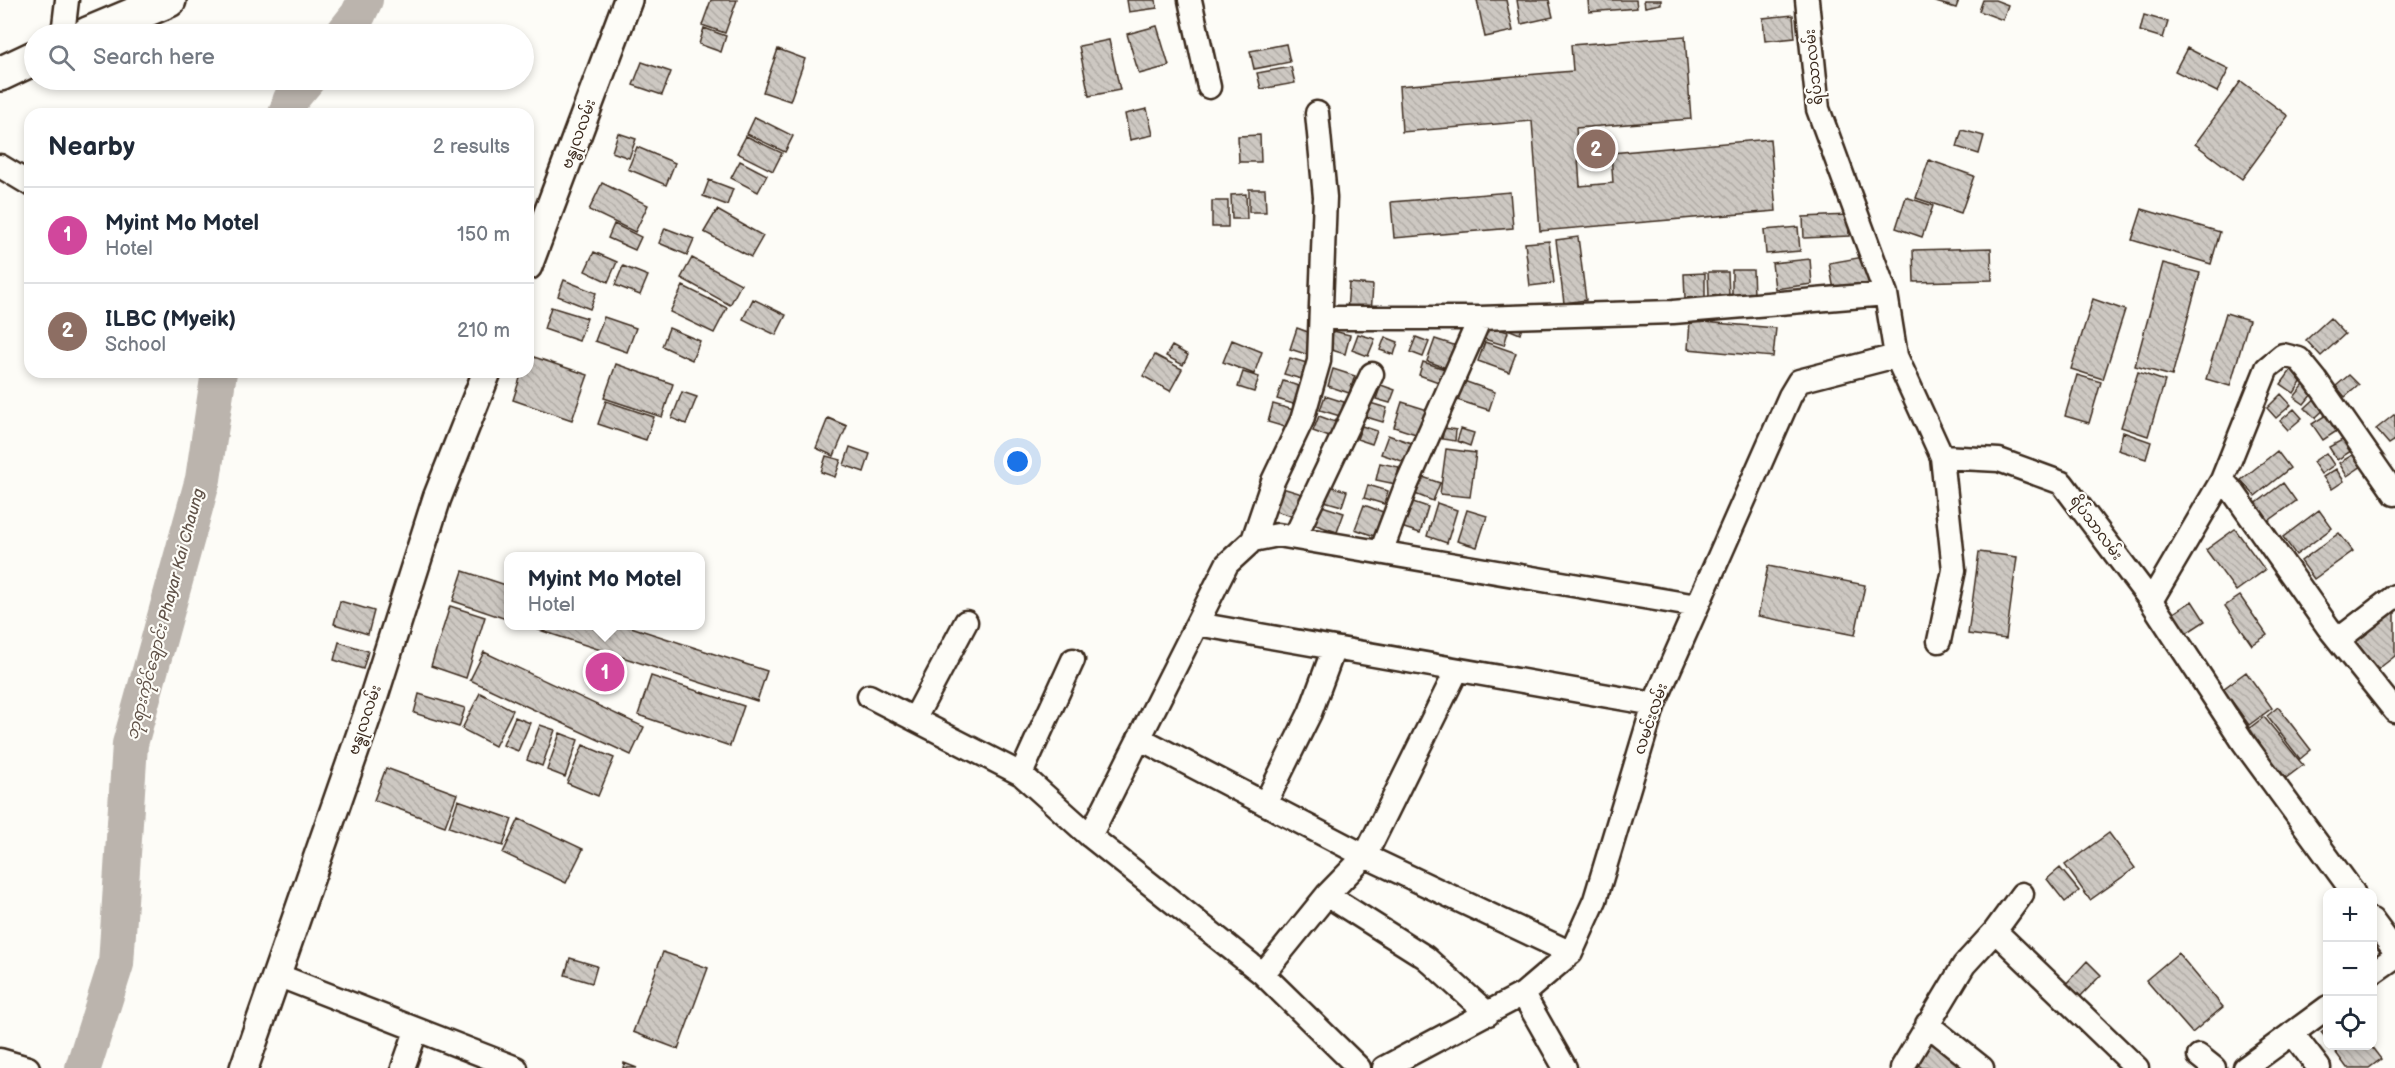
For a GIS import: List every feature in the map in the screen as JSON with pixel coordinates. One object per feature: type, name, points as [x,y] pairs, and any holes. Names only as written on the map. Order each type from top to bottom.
[{"type":"main road","points":[[112,24],[169,0]]},
{"type":"main road","points":[[0,74],[24,63]]},
{"type":"street","points":[[64,24],[67,0]]},
{"type":"street","name":"ဗန္ဓုလလမ်း","points":[[534,250],[628,0]]},
{"type":"street","points":[[1190,0],[1209,87]]},
{"type":"street","name":"ရိပ်သာလမ်း","points":[[1807,0],[1818,109],[1886,294],[1896,356],[1942,457],[1999,460],[2062,483],[2151,602],[2244,743],[2349,888]]},
{"type":"street","points":[[1090,836],[1227,564],[1253,540],[1273,481],[1302,420],[1319,362],[1322,318],[1325,197],[1317,113]]},
{"type":"street","points":[[0,166],[24,180]]},
{"type":"street","points":[[1322,318],[1480,318],[1673,312],[1886,294]]},
{"type":"street","points":[[1381,552],[1406,486],[1480,318]]},
{"type":"street","points":[[2151,602],[2222,480],[2267,368],[2283,354],[2299,359],[2316,380],[2395,494]]},
{"type":"street","name":"လမင်းလမ်း","points":[[1383,1068],[1522,994],[1570,953],[1595,900],[1654,704],[1790,396],[1799,381],[1896,356]]},
{"type":"street","points":[[1295,537],[1372,374]]},
{"type":"street","name":"ဗန္ဓုလလမ်း","points":[[244,1068],[373,699],[437,498],[485,378]]},
{"type":"street","points":[[1939,640],[1954,570],[1942,457]]},
{"type":"street","points":[[2222,480],[2336,636],[2395,711]]},
{"type":"street","points":[[1253,540],[1278,535],[1295,537],[1697,606]]},
{"type":"street","points":[[2336,636],[2347,633],[2395,596]]},
{"type":"street","points":[[915,718],[966,622]]},
{"type":"street","points":[[1197,624],[1654,704]]},
{"type":"street","points":[[1265,804],[1310,712],[1334,648]]},
{"type":"street","points":[[1021,774],[1073,660]]},
{"type":"street","points":[[1263,974],[1327,895],[1365,856],[1457,670]]},
{"type":"street","points":[[869,696],[1021,774],[1090,836],[1263,974],[1359,1068]]},
{"type":"street","points":[[1139,738],[1365,856],[1570,953]]},
{"type":"street","points":[[1902,1068],[1964,965],[1995,931],[2022,894]]},
{"type":"street","points":[[1327,895],[1425,957],[1488,1014]]},
{"type":"street","points":[[2377,926],[2395,951]]},
{"type":"street","points":[[1995,931],[2137,1068]]},
{"type":"street","points":[[2377,970],[2395,957]]},
{"type":"street","points":[[277,975],[516,1068]]},
{"type":"street","points":[[1522,994],[1565,1068]]},
{"type":"street","points":[[2245,1068],[2323,1010]]},
{"type":"street","points":[[1927,1024],[1982,1068]]},
{"type":"street","points":[[403,1068],[416,1031]]},
{"type":"street","points":[[2292,1033],[2319,1068]]},
{"type":"street","points":[[0,1060],[28,1068]]},
{"type":"building","points":[[711,0],[737,0],[725,33],[702,25]]},
{"type":"building","points":[[1127,0],[1156,0],[1157,8],[1129,12]]},
{"type":"building","points":[[1477,0],[1506,0],[1513,31],[1485,37]]},
{"type":"building","points":[[1517,0],[1549,0],[1553,17],[1521,24]]},
{"type":"building","points":[[1588,0],[1636,0],[1637,8],[1589,12]]},
{"type":"building","points":[[1644,0],[1661,0],[1661,4],[1645,7]]},
{"type":"building","points":[[1929,0],[1959,0],[1956,8]]},
{"type":"building","points":[[1983,0],[1995,0],[2008,5],[2003,20],[1979,11]]},
{"type":"building","points":[[1793,15],[1795,38],[1765,41],[1763,18]]},
{"type":"building","points":[[2144,15],[2168,22],[2163,38],[2140,31]]},
{"type":"building","points":[[1157,26],[1169,66],[1139,74],[1127,34]]},
{"type":"building","points":[[704,28],[726,36],[721,52],[699,44]]},
{"type":"building","points":[[1685,36],[1691,119],[1576,128],[1580,186],[1613,183],[1611,153],[1770,139],[1776,211],[1540,231],[1532,121],[1402,132],[1399,86],[1573,71],[1571,45]]},
{"type":"building","points":[[1109,40],[1120,90],[1089,96],[1079,46]]},
{"type":"building","points":[[1286,44],[1290,62],[1254,69],[1250,51]]},
{"type":"building","points":[[2187,48],[2229,69],[2217,92],[2175,71]]},
{"type":"building","points":[[778,49],[805,59],[790,101],[763,92]]},
{"type":"building","points":[[642,62],[671,72],[662,95],[633,85]]},
{"type":"building","points":[[1291,67],[1295,83],[1261,89],[1257,73]]},
{"type":"building","points":[[2241,81],[2288,116],[2242,179],[2195,144]]},
{"type":"building","points":[[1147,109],[1153,135],[1130,140],[1125,114]]},
{"type":"building","points":[[755,117],[793,136],[785,152],[747,134]]},
{"type":"building","points":[[1962,130],[1984,136],[1979,154],[1957,147]]},
{"type":"building","points":[[618,133],[636,139],[629,158],[612,152]]},
{"type":"building","points":[[1260,135],[1261,162],[1239,162],[1238,136]]},
{"type":"building","points":[[746,136],[782,153],[773,171],[737,153]]},
{"type":"building","points":[[637,147],[675,163],[666,185],[628,169]]},
{"type":"building","points":[[1929,160],[1974,176],[1961,213],[1916,198]]},
{"type":"building","points":[[740,161],[767,175],[758,192],[731,178]]},
{"type":"building","points":[[709,180],[733,189],[727,205],[703,196]]},
{"type":"building","points":[[602,183],[648,205],[635,232],[589,210]]},
{"type":"building","points":[[1249,189],[1265,189],[1266,212],[1249,212]]},
{"type":"building","points":[[1510,192],[1513,228],[1394,238],[1391,202]]},
{"type":"building","points":[[1246,194],[1247,219],[1232,219],[1231,195]]},
{"type":"building","points":[[1906,197],[1933,206],[1922,237],[1896,228]]},
{"type":"building","points":[[1212,201],[1228,201],[1228,227],[1212,227]]},
{"type":"building","points":[[2142,209],[2220,232],[2211,264],[2132,240]]},
{"type":"building","points":[[717,210],[763,236],[751,257],[704,232]]},
{"type":"building","points":[[1848,215],[1849,236],[1804,238],[1803,217]]},
{"type":"building","points":[[614,224],[641,237],[635,250],[608,238]]},
{"type":"building","points":[[1798,227],[1800,251],[1766,254],[1764,230]]},
{"type":"building","points":[[665,228],[694,239],[687,255],[659,243]]},
{"type":"building","points":[[1578,237],[1586,300],[1564,303],[1556,240]]},
{"type":"building","points":[[1549,241],[1554,283],[1530,286],[1525,243]]},
{"type":"building","points":[[1991,248],[1992,280],[1914,282],[1913,250]]},
{"type":"building","points":[[594,252],[617,262],[608,282],[585,271]]},
{"type":"building","points":[[1869,256],[1874,284],[1834,290],[1829,263]]},
{"type":"building","points":[[692,258],[741,284],[730,305],[681,278]]},
{"type":"building","points":[[1810,259],[1812,284],[1775,289],[1772,263]]},
{"type":"building","points":[[2163,263],[2200,273],[2172,376],[2135,366]]},
{"type":"building","points":[[623,266],[648,276],[640,295],[615,285]]},
{"type":"building","points":[[1732,270],[1753,270],[1754,295],[1732,295]]},
{"type":"building","points":[[1708,272],[1728,272],[1729,296],[1709,297]]},
{"type":"building","points":[[1705,273],[1705,298],[1685,298],[1684,274]]},
{"type":"building","points":[[564,280],[596,293],[590,309],[558,296]]},
{"type":"building","points":[[1349,283],[1373,285],[1371,314],[1347,312]]},
{"type":"building","points":[[683,286],[727,308],[714,333],[670,312]]},
{"type":"building","points":[[753,299],[786,315],[776,335],[743,319]]},
{"type":"building","points":[[2093,299],[2125,310],[2103,379],[2071,369]]},
{"type":"building","points":[[551,307],[587,318],[579,341],[544,329]]},
{"type":"building","points":[[2226,313],[2249,320],[2230,386],[2206,379]]},
{"type":"building","points":[[604,317],[636,328],[627,352],[595,341]]},
{"type":"building","points":[[2330,318],[2345,334],[2321,356],[2306,340]]},
{"type":"building","points":[[1690,321],[1776,328],[1773,357],[1688,349]]},
{"type":"building","points":[[1523,324],[1520,334],[1505,328]]},
{"type":"building","points":[[1485,325],[1508,332],[1504,345],[1481,338]]},
{"type":"building","points":[[669,328],[700,341],[692,360],[662,346]]},
{"type":"building","points":[[1297,328],[1319,336],[1312,356],[1290,349]]},
{"type":"building","points":[[1329,330],[1350,335],[1345,354],[1325,348]]},
{"type":"building","points":[[1358,334],[1375,339],[1368,356],[1352,350]]},
{"type":"building","points":[[1385,337],[1398,342],[1394,355],[1380,350]]},
{"type":"building","points":[[1416,337],[1429,342],[1423,357],[1410,352]]},
{"type":"building","points":[[1435,339],[1460,347],[1452,370],[1427,361]]},
{"type":"building","points":[[1232,340],[1262,352],[1254,374],[1223,362]]},
{"type":"building","points":[[1485,342],[1516,353],[1509,372],[1478,361]]},
{"type":"building","points":[[1172,346],[1188,355],[1183,365],[1166,356]]},
{"type":"building","points":[[1155,355],[1182,369],[1170,391],[1143,376]]},
{"type":"building","points":[[534,357],[588,375],[572,420],[513,400],[520,378],[534,378]]},
{"type":"building","points":[[1290,358],[1310,364],[1305,380],[1284,374]]},
{"type":"building","points":[[1423,362],[1448,370],[1444,384],[1419,375]]},
{"type":"building","points":[[616,364],[673,384],[662,417],[604,398]]},
{"type":"building","points":[[2294,366],[2306,375],[2294,393],[2281,384]]},
{"type":"building","points":[[1333,369],[1355,376],[1349,393],[1328,386]]},
{"type":"building","points":[[1243,372],[1259,377],[1254,392],[1238,387]]},
{"type":"building","points":[[2138,372],[2165,381],[2148,436],[2121,427]]},
{"type":"building","points":[[2077,375],[2101,382],[2089,423],[2065,416]]},
{"type":"building","points":[[2349,375],[2359,385],[2345,397],[2336,386]]},
{"type":"building","points":[[1461,380],[1495,392],[1489,410],[1454,399]]},
{"type":"building","points":[[1283,381],[1308,389],[1303,407],[1277,399]]},
{"type":"building","points":[[2307,381],[2316,389],[2304,404],[2294,397]]},
{"type":"building","points":[[1381,385],[1395,390],[1390,403],[1376,399]]},
{"type":"building","points":[[682,392],[697,397],[686,424],[672,418]]},
{"type":"building","points":[[2281,394],[2291,405],[2276,418],[2267,408]]},
{"type":"building","points":[[2319,395],[2329,405],[2315,418],[2305,408]]},
{"type":"building","points":[[1325,396],[1344,402],[1340,416],[1320,410]]},
{"type":"building","points":[[606,401],[654,417],[646,440],[598,424]]},
{"type":"building","points":[[1402,402],[1434,412],[1425,437],[1394,427]]},
{"type":"building","points":[[1370,403],[1387,408],[1383,422],[1366,417]]},
{"type":"building","points":[[1273,404],[1297,411],[1292,429],[1268,422]]},
{"type":"building","points":[[2294,409],[2302,418],[2288,430],[2280,421]]},
{"type":"building","points":[[2329,413],[2340,429],[2323,440],[2312,424]]},
{"type":"building","points":[[2395,414],[2395,440],[2389,444],[2376,429]]},
{"type":"building","points":[[1319,416],[1338,423],[1332,438],[1313,431]]},
{"type":"building","points":[[828,418],[847,426],[834,456],[816,448]]},
{"type":"building","points":[[1362,426],[1377,431],[1372,444],[1357,439]]},
{"type":"building","points":[[1444,428],[1456,430],[1455,441],[1442,439]]},
{"type":"building","points":[[1461,429],[1474,433],[1470,446],[1457,441]]},
{"type":"building","points":[[2123,432],[2151,442],[2146,459],[2118,450]]},
{"type":"building","points":[[1388,435],[1417,445],[1411,464],[1381,454]]},
{"type":"building","points":[[2344,439],[2351,451],[2337,460],[2329,447]]},
{"type":"building","points":[[850,447],[870,454],[864,472],[844,465]]},
{"type":"building","points":[[1446,449],[1476,453],[1470,497],[1440,494]]},
{"type":"building","points":[[2277,451],[2290,468],[2255,496],[2241,480]]},
{"type":"building","points":[[2326,453],[2334,465],[2321,474],[2313,462]]},
{"type":"building","points":[[2354,454],[2362,466],[2347,476],[2339,463]]},
{"type":"building","points":[[826,456],[841,460],[835,477],[821,472]]},
{"type":"building","points":[[1380,463],[1399,467],[1396,484],[1376,480]]},
{"type":"building","points":[[2336,469],[2344,481],[2332,489],[2323,477]]},
{"type":"building","points":[[1417,475],[1440,483],[1433,501],[1410,492]]},
{"type":"building","points":[[2283,483],[2296,501],[2267,522],[2254,505]]},
{"type":"building","points":[[1368,485],[1388,491],[1384,504],[1364,498]]},
{"type":"building","points":[[1329,486],[1347,491],[1342,506],[1324,501]]},
{"type":"building","points":[[1279,487],[1302,494],[1295,517],[1272,510]]},
{"type":"building","points":[[1410,501],[1428,507],[1420,533],[1401,527]]},
{"type":"building","points":[[1437,503],[1457,510],[1447,543],[1427,536]]},
{"type":"building","points":[[1316,504],[1344,513],[1337,532],[1310,523]]},
{"type":"building","points":[[1364,505],[1383,512],[1374,536],[1355,529]]},
{"type":"building","points":[[1467,510],[1487,516],[1477,547],[1457,541]]},
{"type":"building","points":[[2319,510],[2332,528],[2296,555],[2283,537]]},
{"type":"building","points":[[2235,529],[2265,570],[2236,591],[2206,550]]},
{"type":"building","points":[[2339,533],[2353,551],[2314,579],[2301,561]]},
{"type":"building","points":[[1979,552],[2017,557],[2006,639],[1968,634]]},
{"type":"building","points":[[1768,566],[1865,585],[1855,635],[1758,616]]},
{"type":"building","points":[[463,571],[504,584],[504,618],[453,601]]},
{"type":"building","points":[[2240,596],[2267,635],[2252,645],[2225,606]]},
{"type":"building","points":[[340,601],[374,611],[368,634],[334,624]]},
{"type":"building","points":[[2192,601],[2205,621],[2182,636],[2169,616]]},
{"type":"building","points":[[450,606],[485,617],[466,678],[431,666]]},
{"type":"building","points":[[2395,611],[2395,656],[2377,670],[2355,641]]},
{"type":"building","points":[[539,630],[640,630],[767,671],[757,701]]},
{"type":"building","points":[[339,642],[368,651],[363,669],[334,660]]},
{"type":"building","points":[[484,652],[644,727],[631,755],[470,680]]},
{"type":"building","points":[[2246,672],[2272,708],[2249,725],[2223,689]]},
{"type":"building","points":[[651,676],[744,706],[730,746],[638,715]]},
{"type":"building","points":[[480,693],[513,710],[495,746],[462,729]]},
{"type":"building","points":[[419,694],[465,708],[459,727],[414,713]]},
{"type":"building","points":[[2278,707],[2311,750],[2300,759],[2267,716]]},
{"type":"building","points":[[515,717],[530,723],[518,751],[503,745]]},
{"type":"building","points":[[2264,717],[2303,765],[2286,778],[2247,730]]},
{"type":"building","points":[[540,725],[555,730],[542,766],[527,760]]},
{"type":"building","points":[[560,733],[578,740],[565,777],[547,770]]},
{"type":"building","points":[[583,745],[614,758],[598,796],[567,783]]},
{"type":"building","points":[[386,768],[457,794],[445,826],[374,800]]},
{"type":"building","points":[[458,800],[512,819],[503,846],[449,827]]},
{"type":"building","points":[[519,819],[583,849],[566,883],[503,853]]},
{"type":"building","points":[[2109,833],[2135,868],[2090,900],[2065,865]]},
{"type":"building","points":[[2060,868],[2079,891],[2065,902],[2047,879]]},
{"type":"building","points":[[663,952],[708,968],[678,1049],[633,1032]]},
{"type":"building","points":[[2178,953],[2223,1007],[2192,1033],[2146,980]]},
{"type":"building","points":[[570,958],[597,966],[592,983],[565,975]]},
{"type":"building","points":[[2087,961],[2101,975],[2078,999],[2064,986]]},
{"type":"building","points":[[1932,1042],[1960,1060],[1955,1068],[1922,1068],[1918,1065]]},
{"type":"building","points":[[2334,1050],[2374,1050],[2381,1059],[2369,1068],[2347,1068]]},
{"type":"building","points":[[624,1063],[637,1068],[623,1068]]},
{"type":"waterway","name":"ဘုရားကိုင်ချောင်း Phayar Kai Chaung","points":[[351,24],[365,0]]},
{"type":"waterway","name":"ဘုရားကိုင်ချောင်း Phayar Kai Chaung","points":[[288,108],[291,99],[299,90]]},
{"type":"waterway","name":"ဘုရားကိုင်ချောင်း Phayar Kai Chaung","points":[[83,1068],[116,964],[130,744],[203,479],[218,378]]},
{"type":"place","name":"ILBC (Myeik)","points":[[1596,149]]},
{"type":"place","name":"Myint Mo Motel","points":[[605,672]]}]
